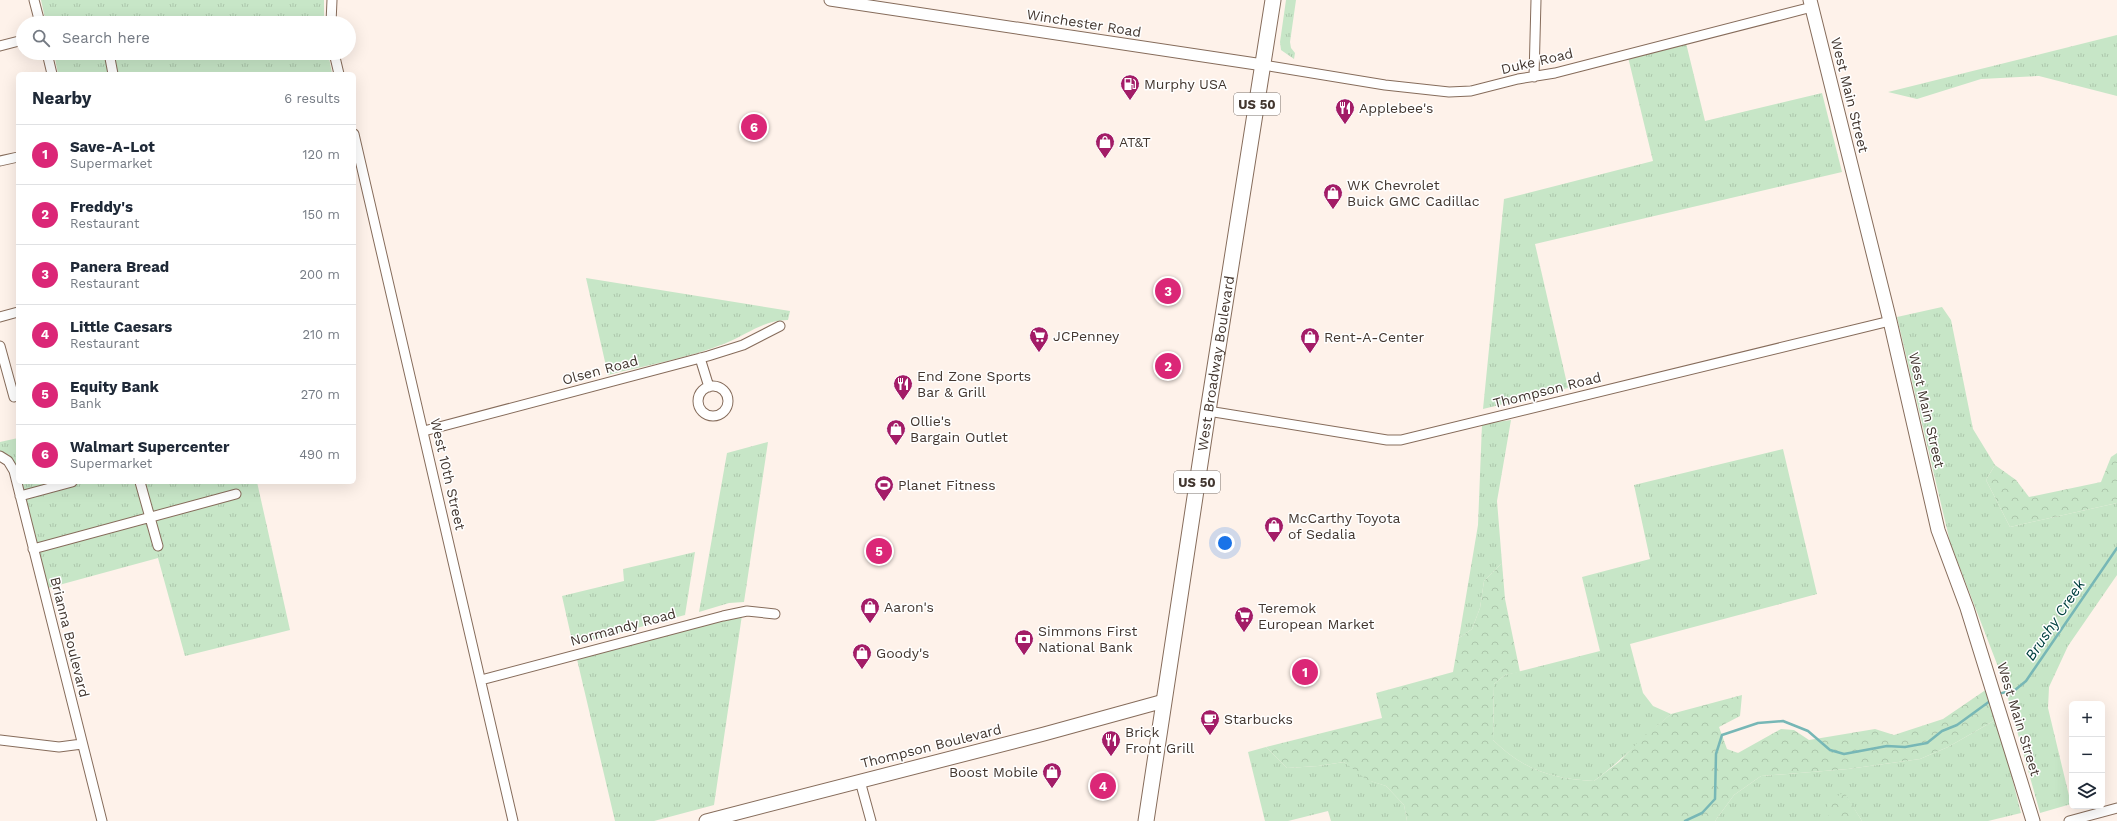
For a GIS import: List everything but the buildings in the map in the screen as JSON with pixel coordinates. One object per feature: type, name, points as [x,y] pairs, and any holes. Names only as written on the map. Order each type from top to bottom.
[{"type":"highway","name":"West Broadway Boulevard","points":[[1146,821],[1208,410],[1273,0]]},
{"type":"main road","name":"West Main Street","points":[[1811,3],[1890,321],[1938,530],[1969,616],[2033,821]]},
{"type":"main road","name":"Thompson Boulevard","points":[[706,821],[1044,734],[1164,700]]},
{"type":"street","points":[[34,0],[38,16]]},
{"type":"street","points":[[331,16],[332,0]]},
{"type":"street","name":"Winchester Road","points":[[830,0],[1263,65]]},
{"type":"street","points":[[1534,77],[1536,0]]},
{"type":"street","name":"Duke Road","points":[[1263,65],[1332,77],[1444,92],[1471,90],[1555,73],[1811,3]]},
{"type":"street","points":[[0,46],[16,42]]},
{"type":"street","points":[[49,60],[52,72]]},
{"type":"street","points":[[110,60],[113,72]]},
{"type":"street","points":[[336,60],[339,72]]},
{"type":"street","name":"West 10th Street","points":[[356,142],[424,431],[513,821]]},
{"type":"street","points":[[0,161],[16,157]]},
{"type":"street","points":[[0,317],[16,313]]},
{"type":"street","name":"Thompson Road","points":[[1208,410],[1387,440],[1401,440],[1890,321]]},
{"type":"street","name":"Olsen Road","points":[[424,431],[700,358],[743,345],[780,326]]},
{"type":"street","points":[[0,346],[14,397],[16,396]]},
{"type":"street","points":[[700,358],[709,387]]},
{"type":"street","name":"Brianna Boulevard","points":[[4,459],[14,471],[16,479]]},
{"type":"street","name":"Brianna Boulevard","points":[[17,484],[102,821]]},
{"type":"street","points":[[20,496],[65,484]]},
{"type":"street","points":[[141,484],[158,546]]},
{"type":"street","points":[[33,549],[236,494]]},
{"type":"street","name":"Normandy Road","points":[[480,680],[723,616],[747,611],[774,614]]},
{"type":"street","points":[[0,740],[59,747],[82,744]]},
{"type":"street","points":[[860,781],[871,821]]},
{"type":"street","points":[[2069,821],[2117,808]]},
{"type":"green space","points":[[41,0],[324,0],[324,16],[44,16]]},
{"type":"green space","points":[[1286,0],[1296,0],[1290,42],[1291,48],[1295,53],[1294,59],[1281,50],[1280,42]]},
{"type":"green space","points":[[2117,35],[2117,96],[2039,76],[1981,79],[1917,99],[1888,92]]},
{"type":"green space","points":[[1686,43],[1705,121],[1822,93],[1842,172],[1535,244],[1568,388],[1483,409],[1504,199],[1653,161],[1628,57]]},
{"type":"green space","points":[[55,60],[329,60],[332,72],[58,72]]},
{"type":"green space","points":[[586,278],[790,311],[788,320],[771,322],[712,348],[683,357],[608,375]]},
{"type":"green space","points":[[1942,307],[1951,320],[1973,429],[1995,465],[1986,480],[2010,527],[2117,503],[2117,575],[2068,646],[2049,687],[2048,708],[2069,796],[2069,805],[2040,813],[2002,677],[1950,542],[1897,317]]},
{"type":"green space","points":[[1511,420],[1497,501],[1502,563],[1484,581],[1480,608],[1472,629],[1459,638],[1478,525],[1482,424]]},
{"type":"green space","points":[[16,438],[16,466],[9,455],[0,451],[0,442]]},
{"type":"green space","points":[[768,442],[744,602],[729,603],[699,612],[727,453]]},
{"type":"green space","points":[[1783,449],[1817,594],[1630,644],[1643,693],[1653,706],[1671,714],[1594,781],[1564,778],[1539,771],[1516,759],[1493,740],[1494,684],[1505,675],[1600,651],[1582,577],[1650,559],[1634,485]]},
{"type":"green space","points":[[2117,453],[2117,503],[2010,527],[1986,480],[1995,465],[2016,480],[2029,497],[2101,482],[2111,457]]},
{"type":"green space","points":[[22,484],[257,484],[290,630],[185,656],[158,558],[48,588]]},
{"type":"green space","points":[[695,552],[685,615],[573,645],[562,596],[624,581],[623,569]]},
{"type":"green space","points":[[1502,563],[1505,599],[1520,672],[1505,675],[1494,684],[1493,740],[1504,750],[1527,766],[1551,775],[1594,781],[1619,762],[1641,739],[1671,714],[1742,695],[1740,716],[1719,727],[1727,749],[1738,753],[1781,729],[1794,730],[1809,740],[1875,729],[1894,735],[1943,719],[1987,689],[1997,719],[1948,747],[1920,759],[1848,769],[1761,776],[1734,795],[1715,821],[1407,821],[1404,805],[1386,786],[1367,780],[1344,762],[1318,766],[1287,768],[1266,747],[1382,718],[1376,693],[1453,672],[1459,638],[1472,629],[1480,608],[1484,581]]},
{"type":"green space","points":[[742,615],[714,805],[654,821],[615,821],[576,655]]},
{"type":"green space","points":[[1997,719],[2021,813],[1988,821],[1862,821],[1844,793],[1829,821],[1715,821],[1734,795],[1761,776],[1848,769],[1920,759],[1948,747]]},
{"type":"green space","points":[[1266,747],[1287,768],[1318,766],[1344,762],[1371,781],[1386,786],[1404,805],[1407,821],[1331,821],[1328,811],[1288,821],[1265,821],[1248,752]]},
{"type":"green space","points":[[1844,792],[1862,821],[1829,821],[1827,803]]},
{"type":"waterway","name":"Brushy Creek","points":[[2002,693],[2015,690],[2026,681],[2117,548]]},
{"type":"waterway","name":"Brushy Creek","points":[[1685,821],[1702,813],[1715,799],[1716,754],[1722,735],[1758,723],[1783,721],[1808,731],[1830,750],[1844,754],[1887,746],[1905,747],[1927,743],[1942,731],[1957,725],[1990,701]]},
{"type":"place","name":"Murphy USA","points":[[1130,101]]},
{"type":"place","name":"Applebee's","points":[[1345,125]]},
{"type":"place","name":"Walmart Supercenter","points":[[754,127]]},
{"type":"place","name":"AT&T","points":[[1105,159]]},
{"type":"place","name":"WK Chevrolet Buick GMC Cadillac","points":[[1333,210]]},
{"type":"place","name":"Panera Bread","points":[[1168,291]]},
{"type":"place","name":"JCPenney","points":[[1039,353]]},
{"type":"place","name":"Rent-A-Center","points":[[1310,354]]},
{"type":"place","name":"Freddy's","points":[[1168,366]]},
{"type":"place","name":"End Zone Sports Bar & Grill","points":[[903,401]]},
{"type":"place","name":"Ollie's Bargain Outlet","points":[[896,446]]},
{"type":"place","name":"Planet Fitness","points":[[884,502]]},
{"type":"place","name":"McCarthy Toyota of Sedalia","points":[[1274,543]]},
{"type":"place","name":"Equity Bank","points":[[879,551]]},
{"type":"place","name":"Aaron's","points":[[870,624]]},
{"type":"place","name":"Teremok European Market","points":[[1244,633]]},
{"type":"place","name":"Simmons First National Bank","points":[[1024,656]]},
{"type":"place","name":"Goody's","points":[[862,670]]},
{"type":"place","name":"Save-A-Lot","points":[[1305,672]]},
{"type":"place","name":"Starbucks","points":[[1210,736]]},
{"type":"place","name":"Brick Front Grill","points":[[1111,757]]},
{"type":"place","name":"Little Caesars","points":[[1103,786]]},
{"type":"place","name":"Boost Mobile","points":[[1052,789]]}]
